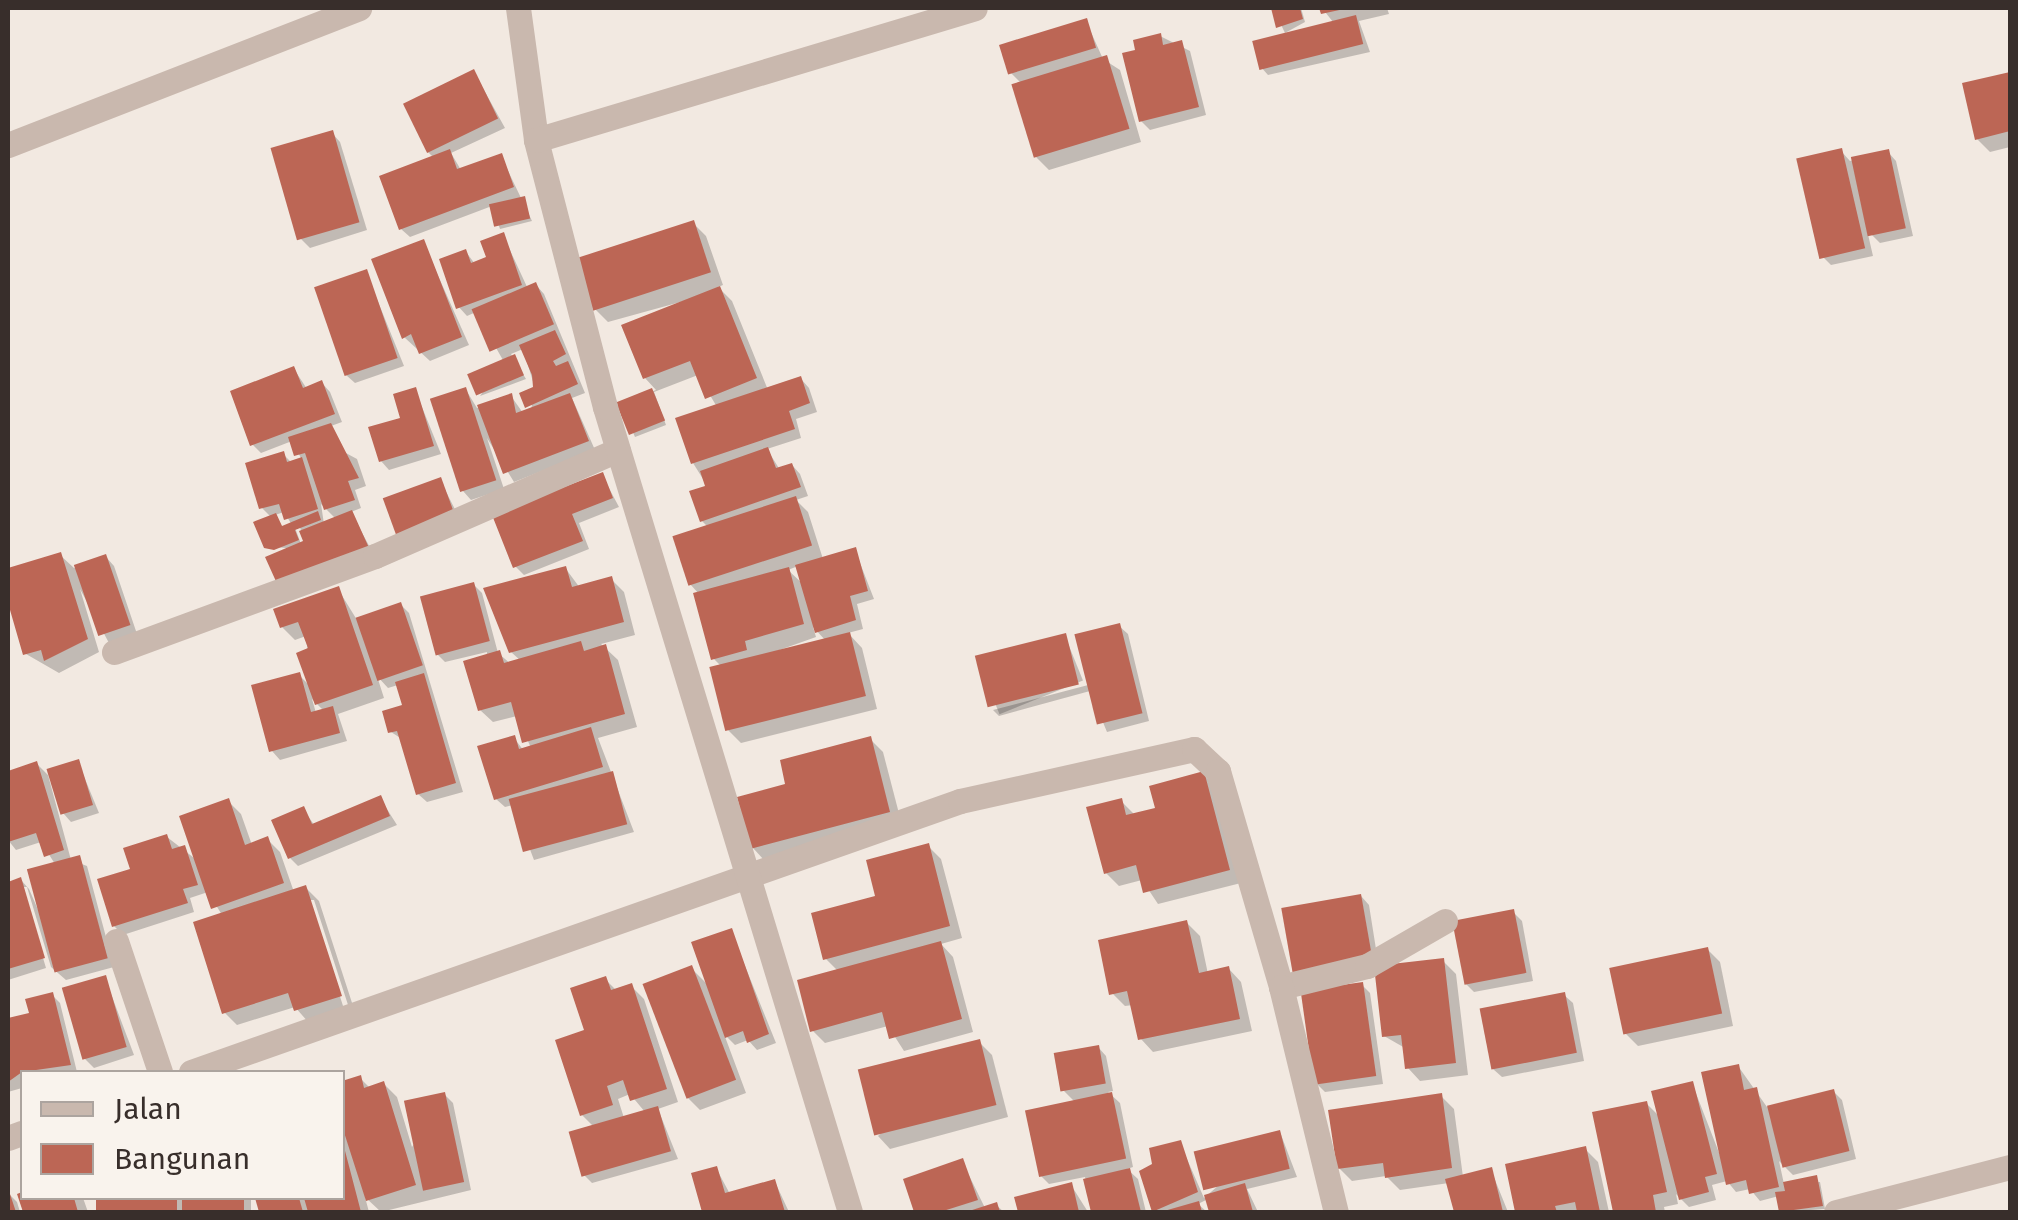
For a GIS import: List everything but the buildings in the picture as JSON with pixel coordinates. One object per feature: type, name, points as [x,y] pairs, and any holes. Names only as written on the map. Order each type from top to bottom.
[{"type":"street","points":[[8,145],[359,8]]},
{"type":"street","points":[[518,8],[536,140],[618,450],[850,1212]]},
{"type":"street","points":[[536,140],[975,8]]},
{"type":"street","points":[[114,652],[375,556],[618,450]]},
{"type":"street","points":[[197,1070],[960,801],[1194,748],[1218,771],[1281,987],[1336,1212]]},
{"type":"street","points":[[1281,987],[1367,966],[1445,921]]},
{"type":"street","points":[[116,941],[159,1070]]},
{"type":"street","points":[[1836,1212],[2010,1166]]}]
